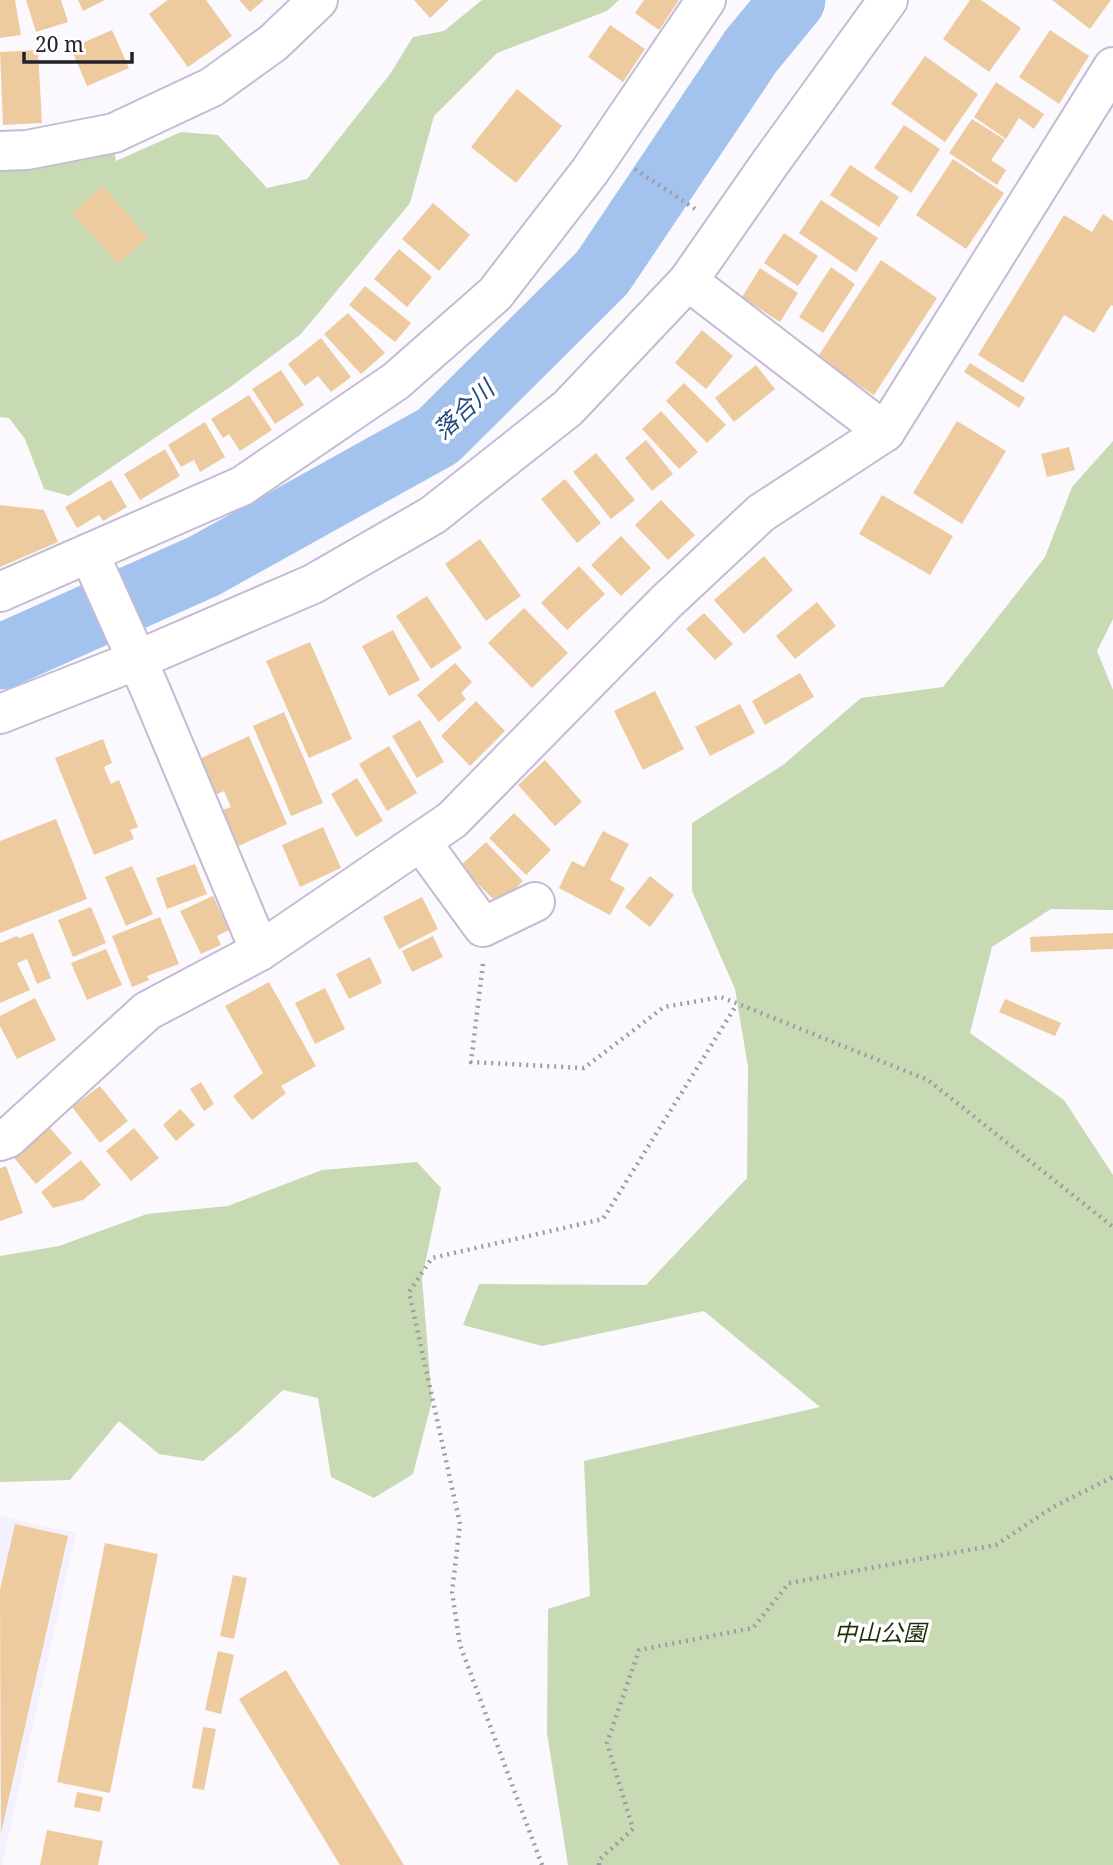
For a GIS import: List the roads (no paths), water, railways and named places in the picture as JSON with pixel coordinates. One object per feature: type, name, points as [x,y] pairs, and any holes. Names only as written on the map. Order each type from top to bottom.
[{"type":"street","points":[[0,151],[27,150],[114,133],[212,87],[273,43],[318,0]]},
{"type":"street","points":[[0,592],[93,562],[242,486],[396,381],[495,294],[590,171],[706,0]]},
{"type":"street","points":[[0,714],[131,648],[313,584],[433,515],[568,408],[688,281],[888,0]]},
{"type":"street","points":[[0,1141],[8,1138],[147,1011],[260,951],[452,820],[666,602],[761,513],[885,432],[1113,66]]},
{"type":"street","points":[[688,281],[885,432]]},
{"type":"street","points":[[93,562],[260,951]]},
{"type":"street","points":[[421,842],[483,927],[535,902]]},
{"type":"waterway","name":"落合川","points":[[0,657],[204,566],[438,436],[602,273],[751,51],[793,0]]},
{"type":"park label","name":"中山公園","points":[[880,1632]]}]
